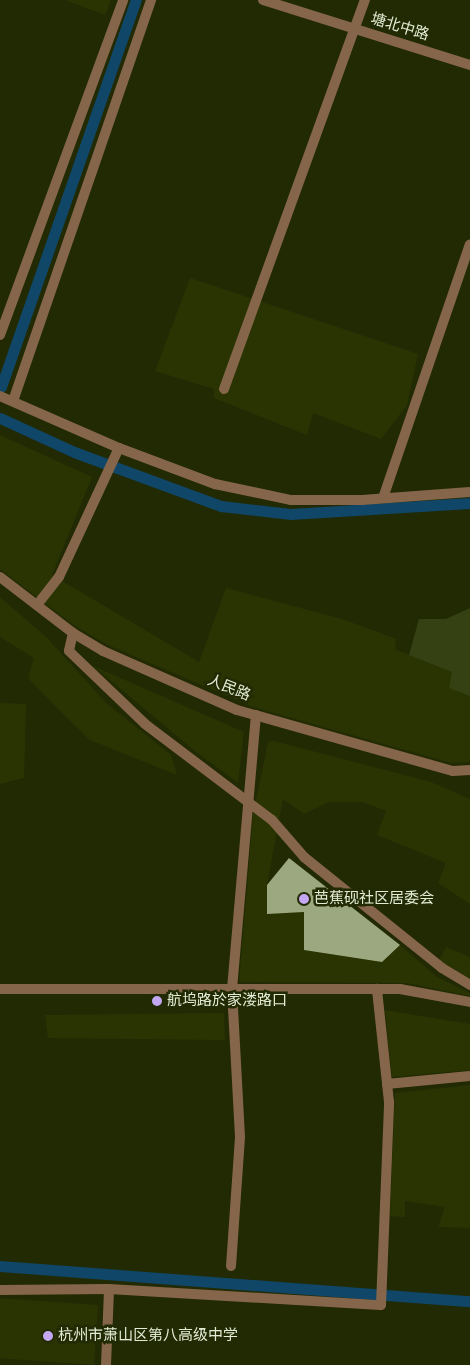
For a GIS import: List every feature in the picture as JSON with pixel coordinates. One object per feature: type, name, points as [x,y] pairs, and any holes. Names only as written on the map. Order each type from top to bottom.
[{"type":"street","points":[[0,335],[123,0]]},
{"type":"street","points":[[13,402],[151,0]]},
{"type":"street","name":"塘北中路","points":[[263,0],[470,65]]},
{"type":"street","points":[[224,389],[365,0]]},
{"type":"street","points":[[383,498],[467,260],[470,244]]},
{"type":"street","points":[[0,396],[119,449],[215,484],[291,500],[383,498],[470,492]]},
{"type":"street","points":[[37,605],[59,577],[119,449]]},
{"type":"street","name":"人民路","points":[[0,577],[73,633],[104,651],[256,715],[453,771],[470,770]]},
{"type":"street","points":[[73,633],[69,651],[144,724],[272,820],[304,857],[442,968],[470,985]]},
{"type":"street","points":[[231,1266],[240,1137],[232,990],[246,801],[256,715]]},
{"type":"street","points":[[0,989],[400,990],[470,1002]]},
{"type":"street","points":[[0,1290],[109,1289],[381,1306],[387,1084],[376,990]]},
{"type":"street","points":[[387,1084],[470,1076]]},
{"type":"street","points":[[106,1365],[109,1289]]},
{"type":"shaded area","points":[[65,0],[111,0],[105,15]]},
{"type":"shaded area","points":[[190,278],[418,354],[407,405],[381,439],[313,413],[307,435],[214,398],[214,389],[155,371]]},
{"type":"shaded area","points":[[0,435],[92,477],[52,575],[199,662],[226,588],[345,620],[396,639],[395,649],[452,672],[450,688],[470,696],[470,762],[451,763],[253,707],[108,645],[75,626],[0,569]]},
{"type":"shaded area","points":[[0,597],[47,638],[106,703],[171,755],[177,775],[90,740],[58,709],[28,678],[34,658],[0,637]]},
{"type":"shaded area","points":[[470,608],[470,696],[449,688],[452,672],[409,655],[419,619],[446,619]]},
{"type":"shaded area","points":[[93,666],[244,732],[238,783],[195,751]]},
{"type":"shaded area","points":[[0,703],[26,704],[24,778],[0,784]]},
{"type":"shaded area","points":[[274,741],[431,782],[470,799],[470,904],[438,883],[446,863],[377,835],[386,811],[363,802],[329,802],[304,814],[283,799],[267,885],[267,914],[304,912],[304,950],[382,962],[400,945],[437,977],[470,993],[470,996],[407,983],[239,982],[253,816],[268,742]]},
{"type":"shaded area","points":[[446,947],[470,957],[470,979],[439,960]]},
{"type":"shaded area","points":[[385,1010],[470,1024],[470,1070],[392,1077]]},
{"type":"shaded area","points":[[224,1013],[225,1040],[48,1038],[45,1015]]},
{"type":"shaded area","points":[[470,1085],[470,1228],[438,1227],[445,1207],[405,1201],[405,1217],[390,1216],[395,1093]]},
{"type":"shaded area","name":"杭州市萧山区第八高级中学","points":[[0,1298],[98,1305],[94,1365],[0,1358]]},
{"type":"building","name":"芭蕉砚社区居委会","points":[[289,858],[400,945],[382,962],[304,950],[304,912],[267,914],[267,885]]},
{"type":"waterway","points":[[1,387],[136,0]]},
{"type":"waterway","points":[[0,418],[74,452],[221,506],[291,514],[470,503]]},
{"type":"waterway","points":[[0,1266],[470,1301]]},
{"type":"place","name":"芭蕉砚社区居委会","points":[[304,899]]},
{"type":"place","name":"航坞路於家溇路口","points":[[157,1001]]},
{"type":"place","name":"杭州市萧山区第八高级中学","points":[[48,1336]]}]
